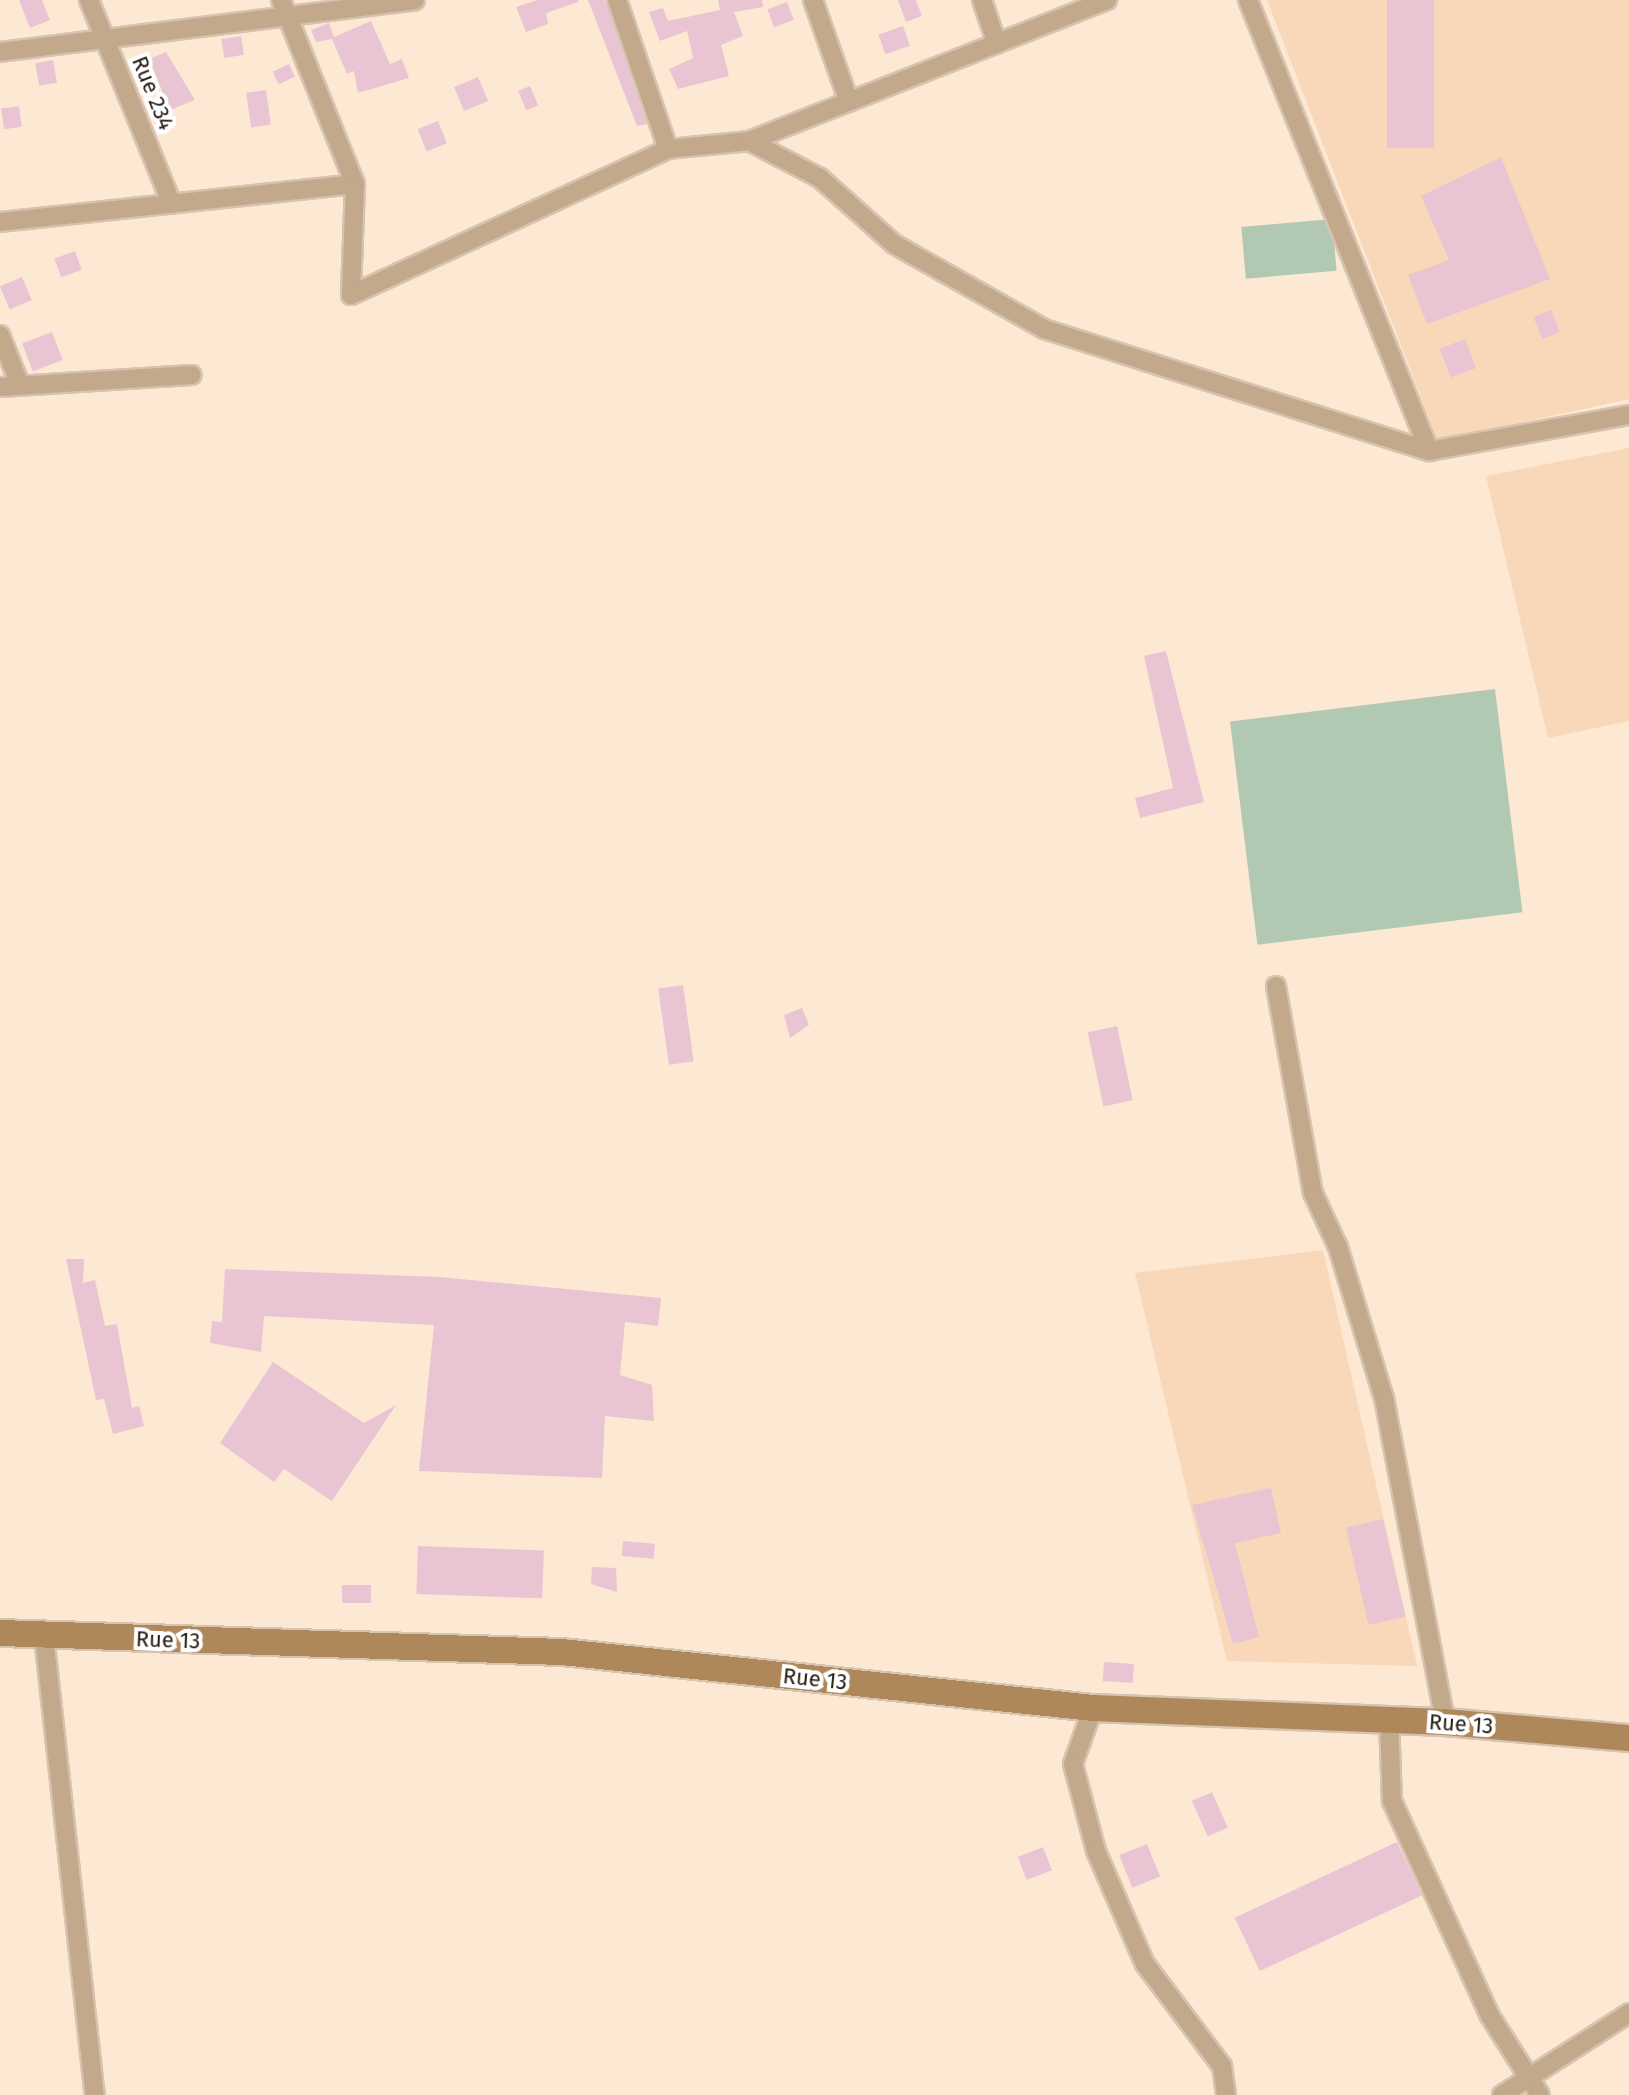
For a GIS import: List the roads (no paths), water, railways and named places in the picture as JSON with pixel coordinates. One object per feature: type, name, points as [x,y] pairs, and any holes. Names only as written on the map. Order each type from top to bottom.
[{"type":"street","name":"Rue 234","points":[[89,0],[172,204]]},
{"type":"street","points":[[0,52],[105,39],[285,8],[415,0]]},
{"type":"street","points":[[617,0],[668,149]]},
{"type":"street","points":[[813,0],[849,102]]},
{"type":"street","points":[[982,0],[997,44]]},
{"type":"street","points":[[285,8],[355,184],[351,295],[668,149],[749,141],[1107,0]]},
{"type":"street","points":[[1248,0],[1429,451]]},
{"type":"street","points":[[749,141],[820,178],[894,244],[1044,329],[1429,451],[1629,415]]},
{"type":"street","points":[[0,222],[355,184]]},
{"type":"street","points":[[0,335],[20,385]]},
{"type":"street","points":[[0,387],[192,375]]},
{"type":"street","points":[[1276,986],[1313,1193],[1338,1247],[1384,1398],[1445,1722]]},
{"type":"street","name":"Rue 13","points":[[0,1633],[562,1652],[1093,1708],[1445,1722],[1629,1738]]},
{"type":"street","points":[[44,1636],[95,2095]]},
{"type":"street","points":[[1093,1708],[1073,1764],[1096,1851],[1145,1964],[1222,2066],[1226,2095]]},
{"type":"street","points":[[1389,1720],[1392,1801],[1490,2016],[1536,2087]]},
{"type":"street","points":[[1502,2095],[1536,2087],[1629,2013]]}]
